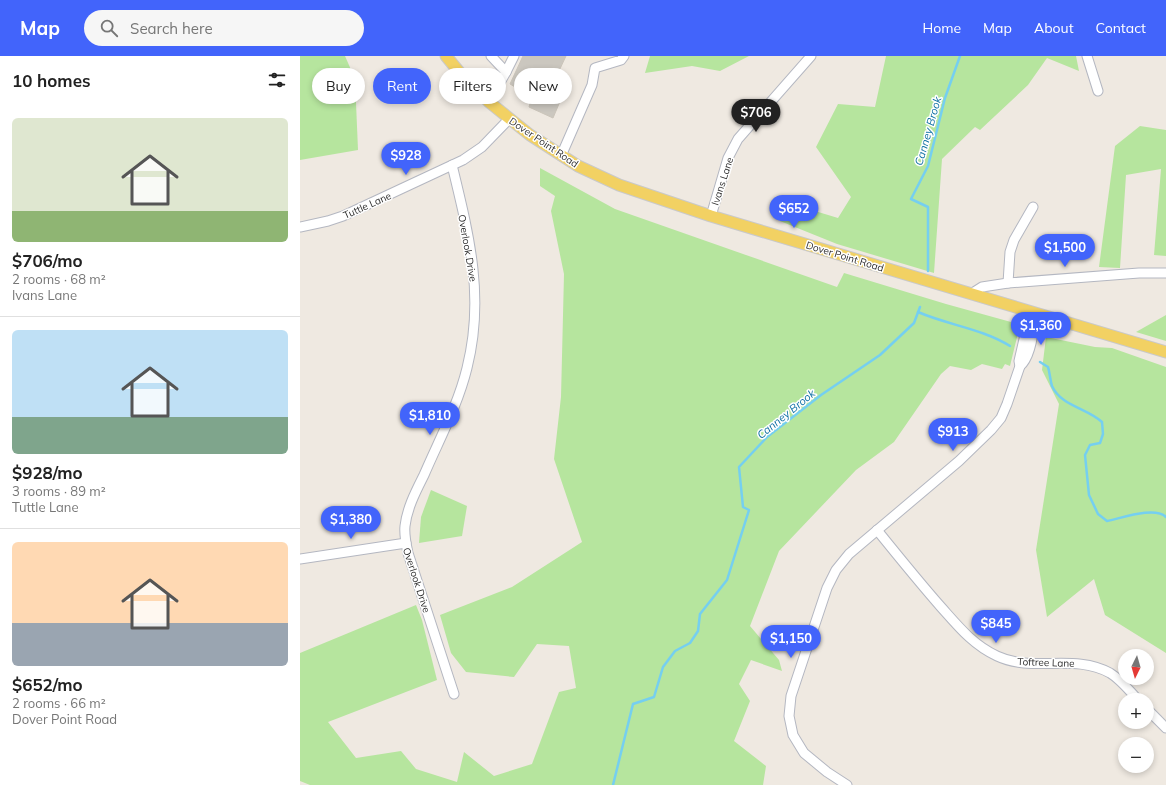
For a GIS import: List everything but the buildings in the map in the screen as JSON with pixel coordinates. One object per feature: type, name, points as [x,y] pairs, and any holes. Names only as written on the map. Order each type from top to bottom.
[{"type":"main road","name":"Dover Point Road","points":[[446,56],[456,68]]},
{"type":"main road","name":"Dover Point Road","points":[[492,104],[561,156],[598,176],[619,185],[711,216],[1166,352]]},
{"type":"street","points":[[491,56],[502,68]]},
{"type":"street","points":[[506,72],[514,56]]},
{"type":"street","points":[[561,156],[592,85],[595,68],[620,60],[624,56]]},
{"type":"street","name":"Ivans Lane","points":[[711,216],[728,158],[738,139],[811,56]]},
{"type":"street","points":[[1087,56],[1098,90]]},
{"type":"street","name":"Tuttle Lane","points":[[300,227],[343,216],[452,166],[482,147],[509,118]]},
{"type":"street","name":"Overlook Drive","points":[[452,166],[470,247],[475,278],[473,339],[467,369],[458,399],[407,514],[405,525],[406,543],[454,694]]},
{"type":"street","points":[[1008,283],[1010,252],[1014,240],[1033,207]]},
{"type":"street","points":[[971,294],[982,287],[1008,283],[1139,273],[1166,273]]},
{"type":"street","points":[[846,785],[811,760],[798,744],[790,726],[789,706],[800,666],[827,588],[833,576],[849,554],[959,461],[991,430],[1001,418],[1020,366],[1024,362],[1032,340],[1035,314]]},
{"type":"street","name":"Toftree Lane","points":[[877,530],[918,581],[965,634],[982,649],[999,657],[1020,663],[1063,662],[1093,665],[1111,674],[1131,693]]},
{"type":"street","points":[[300,559],[406,543]]},
{"type":"street","points":[[1154,716],[1166,728]]},
{"type":"green space","points":[[300,56],[345,56],[350,68],[312,68],[312,104],[356,104],[358,150],[300,160]]},
{"type":"green space","points":[[650,56],[749,56],[720,71],[692,66],[645,73]]},
{"type":"green space","points":[[886,56],[1076,56],[1079,71],[1047,58],[1028,85],[980,130],[975,127],[942,159],[934,273],[837,244],[780,221],[782,201],[838,218],[851,197],[816,147],[838,104],[875,107]]},
{"type":"green space","points":[[1140,126],[1166,130],[1166,256],[1154,255],[1161,169],[1126,175],[1120,268],[1099,267],[1115,146]]},
{"type":"green space","points":[[540,168],[615,209],[837,287],[844,273],[1011,322],[1018,333],[1010,366],[1005,364],[1002,369],[982,364],[971,370],[950,366],[941,374],[894,442],[856,470],[779,551],[750,626],[779,660],[782,671],[751,660],[739,684],[750,701],[734,741],[766,766],[763,785],[310,785],[300,781],[300,653],[416,605],[422,620],[437,680],[328,722],[356,758],[401,751],[416,769],[457,782],[464,752],[494,776],[532,764],[559,692],[576,688],[569,646],[537,644],[514,677],[466,672],[451,653],[440,615],[512,587],[582,542],[554,459],[561,397],[564,274],[551,211],[555,196],[540,186]]},
{"type":"green space","points":[[1166,315],[1166,341],[1136,332]]},
{"type":"green space","points":[[1046,337],[1095,347],[1112,348],[1166,367],[1166,653],[1105,615],[1094,579],[1047,617],[1036,550],[1059,404],[1042,370]]},
{"type":"green space","points":[[431,490],[467,506],[462,536],[419,543],[421,517]]},
{"type":"waterway","name":"Canney Brook","points":[[928,271],[928,207],[911,199],[928,166],[945,98],[960,56]]},
{"type":"waterway","name":"Canney Brook","points":[[613,785],[633,704],[654,697],[663,667],[675,651],[690,643],[698,631],[700,614],[727,580],[749,510],[743,507],[739,467],[767,437],[821,395],[880,355],[914,323],[920,307]]},
{"type":"waterway","points":[[918,312],[988,335],[1010,346]]},
{"type":"waterway","points":[[1040,362],[1048,367],[1052,386],[1056,393],[1068,402],[1096,417],[1102,422],[1103,434],[1100,443],[1090,445],[1085,455],[1089,495],[1098,514],[1107,521],[1146,513],[1161,514],[1166,517]]}]
